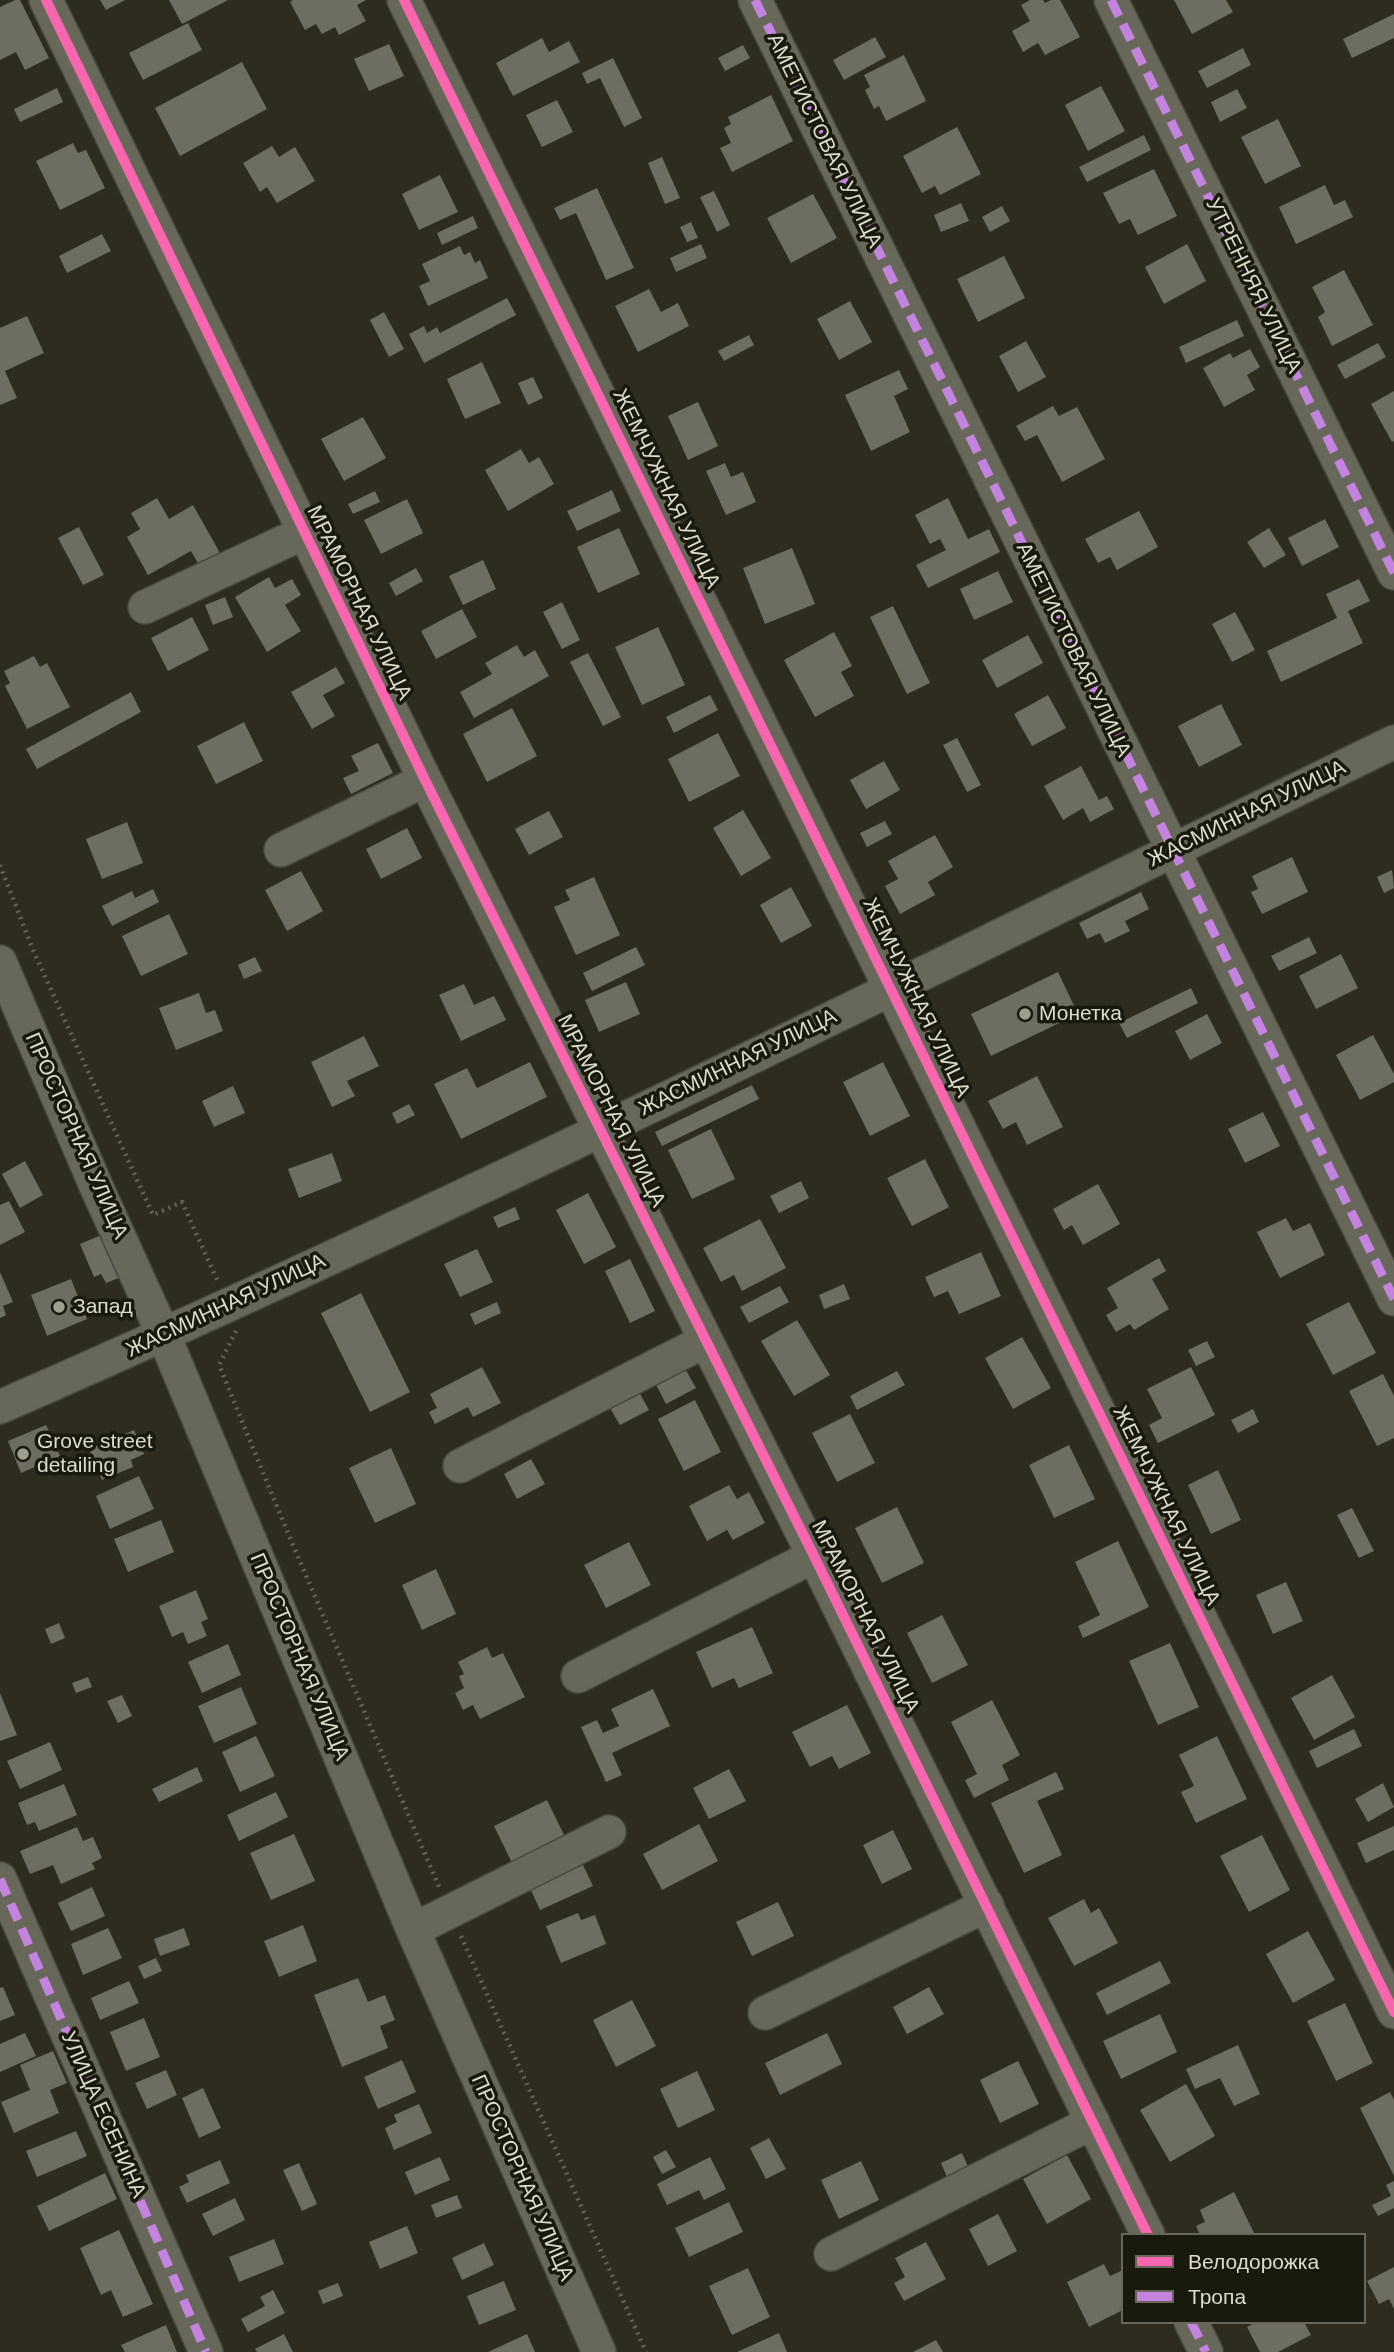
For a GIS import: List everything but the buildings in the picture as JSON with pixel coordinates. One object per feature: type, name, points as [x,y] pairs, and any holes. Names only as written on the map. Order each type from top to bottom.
[{"type":"street","name":"МРАМОРНАЯ УЛИЦА","points":[[46,0],[303,533],[599,1131],[814,1556],[1147,2233]]},
{"type":"street","name":"ЖЕМЧУЖНАЯ УЛИЦА","points":[[404,0],[1394,2012]]},
{"type":"street","name":"АМЕТИСТОВАЯ УЛИЦА","points":[[755,0],[1394,1298]]},
{"type":"street","name":"УТРЕННЯЯ УЛИЦА","points":[[1111,0],[1394,573]]},
{"type":"street","points":[[145,607],[303,533]]},
{"type":"street","name":"ЖАСМИННАЯ УЛИЦА","points":[[0,1407],[164,1335],[599,1131],[1394,742]]},
{"type":"street","points":[[281,850],[425,780]]},
{"type":"street","name":"ПРОСТОРНАЯ УЛИЦА","points":[[0,962],[96,1186],[164,1335],[414,1930],[599,2352]]},
{"type":"street","points":[[460,1466],[705,1341]]},
{"type":"street","points":[[578,1676],[814,1556]]},
{"type":"street","points":[[414,1930],[609,1832]]},
{"type":"street","name":"УЛИЦА ЕСЕНИНА","points":[[0,1879],[206,2352]]},
{"type":"street","points":[[765,2013],[987,1905]]},
{"type":"street","points":[[831,2253],[1093,2122]]},
{"type":"street","points":[[1192,2324],[1206,2352]]},
{"type":"path","points":[[0,865],[33,950],[153,1215],[182,1202],[222,1289]]},
{"type":"path","points":[[239,1327],[219,1365],[450,1913],[646,2352]]},
{"type":"marked path","points":[[755,0],[1394,1299]]},
{"type":"marked path","points":[[1111,0],[1394,573]]},
{"type":"marked path","points":[[0,1879],[206,2352]]},
{"type":"marked path","points":[[1192,2324],[1206,2352]]},
{"type":"cycle path","points":[[46,0],[425,780],[814,1556],[1147,2233]]},
{"type":"cycle path","points":[[404,0],[1394,2012]]},
{"type":"place","name":"Монетка","points":[[1025,1014]]},
{"type":"place","name":"Запад","points":[[59,1307]]},
{"type":"place","name":"Grove street detailing","points":[[23,1454]]}]
